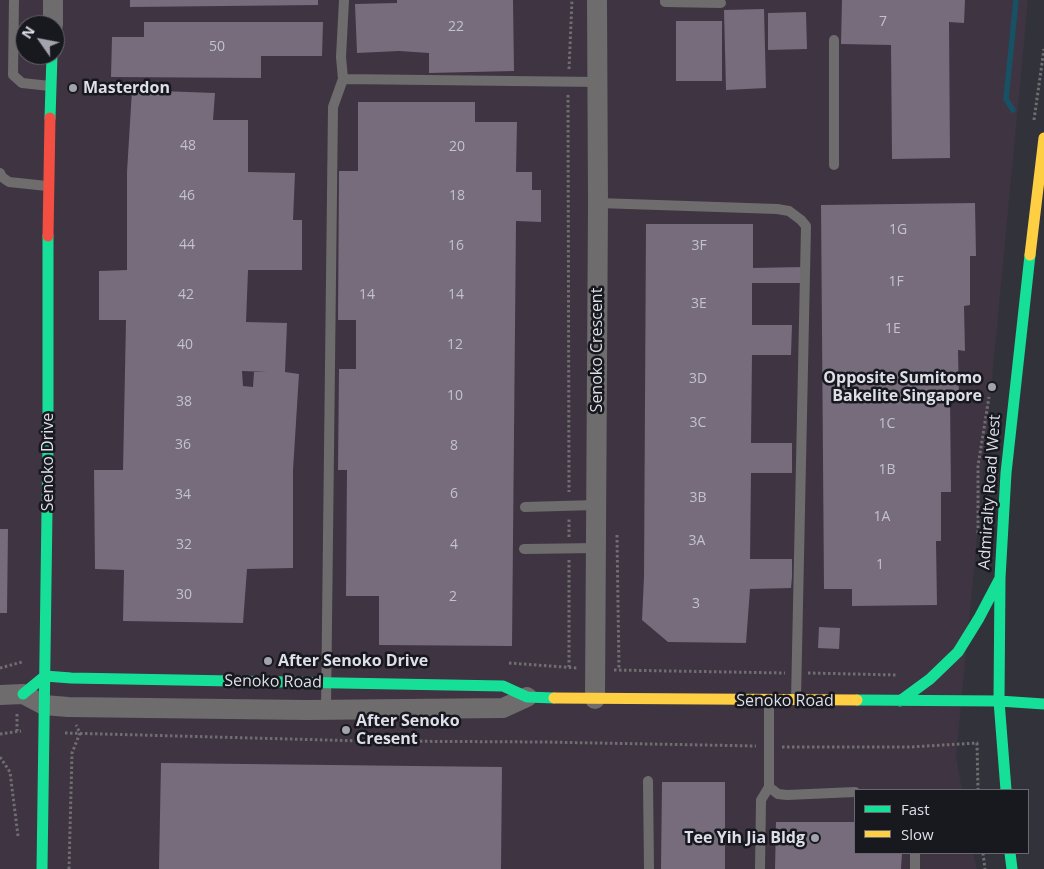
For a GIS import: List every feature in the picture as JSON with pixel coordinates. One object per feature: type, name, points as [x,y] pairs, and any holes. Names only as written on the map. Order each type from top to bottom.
[{"type":"street","points":[[53,15],[54,0]]},
{"type":"street","name":"Senoko Crescent","points":[[595,699],[598,203],[597,0]]},
{"type":"street","name":"Senoko Drive","points":[[42,869],[48,440],[48,186],[52,65]]},
{"type":"street","name":"Admiralty Road West","points":[[1006,789],[1000,701],[1000,578],[1006,473],[1044,138]]},
{"type":"street","points":[[900,701],[930,679],[958,652],[1000,578]]},
{"type":"street","points":[[0,695],[24,694],[45,676]]},
{"type":"street","name":"Senoko Road","points":[[45,676],[503,686],[527,697],[595,699],[1000,701],[1044,704]]},
{"type":"street","name":"Senoko Road","points":[[24,694],[44,705],[68,708],[503,708],[527,697]]},
{"type":"street","points":[[1010,854],[1012,869]]},
{"type":"lane","points":[[14,0],[13,76],[22,83],[51,86]]},
{"type":"lane","points":[[326,709],[333,107],[343,79],[341,57],[344,0]]},
{"type":"lane","points":[[665,0],[665,2],[721,3]]},
{"type":"lane","points":[[834,40],[834,165]]},
{"type":"lane","points":[[343,79],[598,82]]},
{"type":"lane","points":[[0,173],[9,182],[48,186]]},
{"type":"lane","points":[[1037,200],[1044,187]]},
{"type":"lane","points":[[598,203],[777,209],[789,211],[806,226],[796,700]]},
{"type":"lane","points":[[525,507],[596,504]]},
{"type":"lane","points":[[524,550],[596,548]]},
{"type":"lane","points":[[760,869],[761,800],[769,787],[770,701]]},
{"type":"lane","points":[[648,782],[649,869]]},
{"type":"lane","points":[[769,787],[778,794],[787,795],[854,792]]},
{"type":"lane","points":[[915,854],[915,869]]},
{"type":"path","points":[[569,667],[568,81],[572,0]]},
{"type":"path","points":[[1033,125],[1044,49]]},
{"type":"path","points":[[978,535],[978,466],[989,397]]},
{"type":"path","points":[[0,668],[23,662]]},
{"type":"path","points":[[505,663],[596,669],[903,675]]},
{"type":"path","points":[[69,869],[72,752],[80,733],[364,742],[544,742],[797,748],[910,747],[977,743],[978,789]]},
{"type":"path","points":[[0,757],[10,772],[19,840]]},
{"type":"path","points":[[983,854],[985,869]]},
{"type":"shaded area","points":[[0,0],[1028,0],[956,757],[962,789],[854,789],[854,854],[973,854],[977,869],[0,869]]},
{"type":"building","points":[[130,0],[318,0],[318,5],[130,7]]},
{"type":"building","points":[[397,0],[513,0],[514,71],[429,73],[429,53],[399,51],[357,53],[355,4],[397,3]]},
{"type":"building","points":[[842,0],[965,0],[964,23],[949,22],[950,158],[892,159],[891,45],[841,44]]},
{"type":"building","points":[[764,9],[766,88],[726,90],[724,10]]},
{"type":"building","points":[[806,12],[807,49],[768,50],[768,13]]},
{"type":"building","points":[[676,21],[722,21],[722,81],[676,81]]},
{"type":"building","points":[[144,22],[323,22],[322,56],[261,56],[261,78],[111,77],[112,37],[144,37]]},
{"type":"building","points":[[132,90],[215,93],[213,120],[248,120],[248,172],[295,173],[293,220],[302,220],[302,270],[248,270],[246,322],[287,323],[285,372],[299,374],[293,470],[293,568],[247,569],[243,623],[123,621],[124,570],[95,569],[94,470],[123,470],[126,320],[99,320],[99,271],[127,270],[127,172]],"holes":[[[242,371],[268,372],[254,372],[253,387],[243,386]]]},
{"type":"building","points":[[358,102],[475,102],[475,122],[517,122],[516,172],[532,172],[532,190],[541,190],[541,222],[516,221],[512,646],[379,645],[379,596],[346,596],[347,470],[338,470],[339,369],[356,369],[356,320],[338,320],[339,171],[358,171]]},
{"type":"building","points":[[975,203],[976,256],[970,256],[970,305],[964,306],[965,351],[958,350],[959,400],[950,400],[951,492],[941,492],[941,541],[936,541],[937,605],[852,606],[852,589],[824,589],[821,205]]},
{"type":"building","points":[[646,224],[753,224],[753,268],[803,267],[803,283],[752,283],[752,325],[792,325],[791,355],[752,355],[751,443],[792,443],[792,473],[751,473],[750,559],[792,559],[792,577],[791,588],[750,589],[746,643],[668,642],[642,620],[644,577]]},
{"type":"building","points":[[0,529],[8,529],[7,613],[0,613]]},
{"type":"building","points":[[819,627],[840,628],[839,649],[818,648]]},
{"type":"building","points":[[161,763],[502,767],[501,869],[159,869]]},
{"type":"building","points":[[662,782],[725,782],[725,869],[661,869]]},
{"type":"building","name":"Tee Yih Jia Bldg","points":[[776,822],[854,822],[854,854],[902,854],[901,869],[775,869]]},
{"type":"waterway","points":[[1013,110],[1006,99],[1016,0]]},
{"type":"traffic: fast","points":[[50,118],[52,65]]},
{"type":"traffic: fast","points":[[42,869],[48,440],[48,236]]},
{"type":"traffic: fast","points":[[1006,789],[999,701],[1000,578],[1006,473],[1030,255]]},
{"type":"traffic: fast","points":[[900,701],[930,679],[958,652],[999,580]]},
{"type":"traffic: fast","points":[[23,694],[45,676],[503,686],[527,697],[554,698]]},
{"type":"traffic: fast","points":[[857,700],[999,701],[1044,704]]},
{"type":"traffic: fast","points":[[1010,854],[1012,869]]},
{"type":"traffic: slow","points":[[1030,255],[1044,138]]},
{"type":"traffic: slow","points":[[554,698],[857,700]]},
{"type":"traffic: jam","points":[[48,236],[50,118]]},
{"type":"place","name":"Masterdon","points":[[73,88]]},
{"type":"place","name":"Opposite Sumitomo Bakelite Singapore","points":[[992,387]]},
{"type":"place","name":"After Senoko Drive","points":[[268,661]]},
{"type":"place","name":"After Senoko Cresent","points":[[346,730]]},
{"type":"place","name":"Tee Yih Jia Bldg","points":[[815,838]]}]
